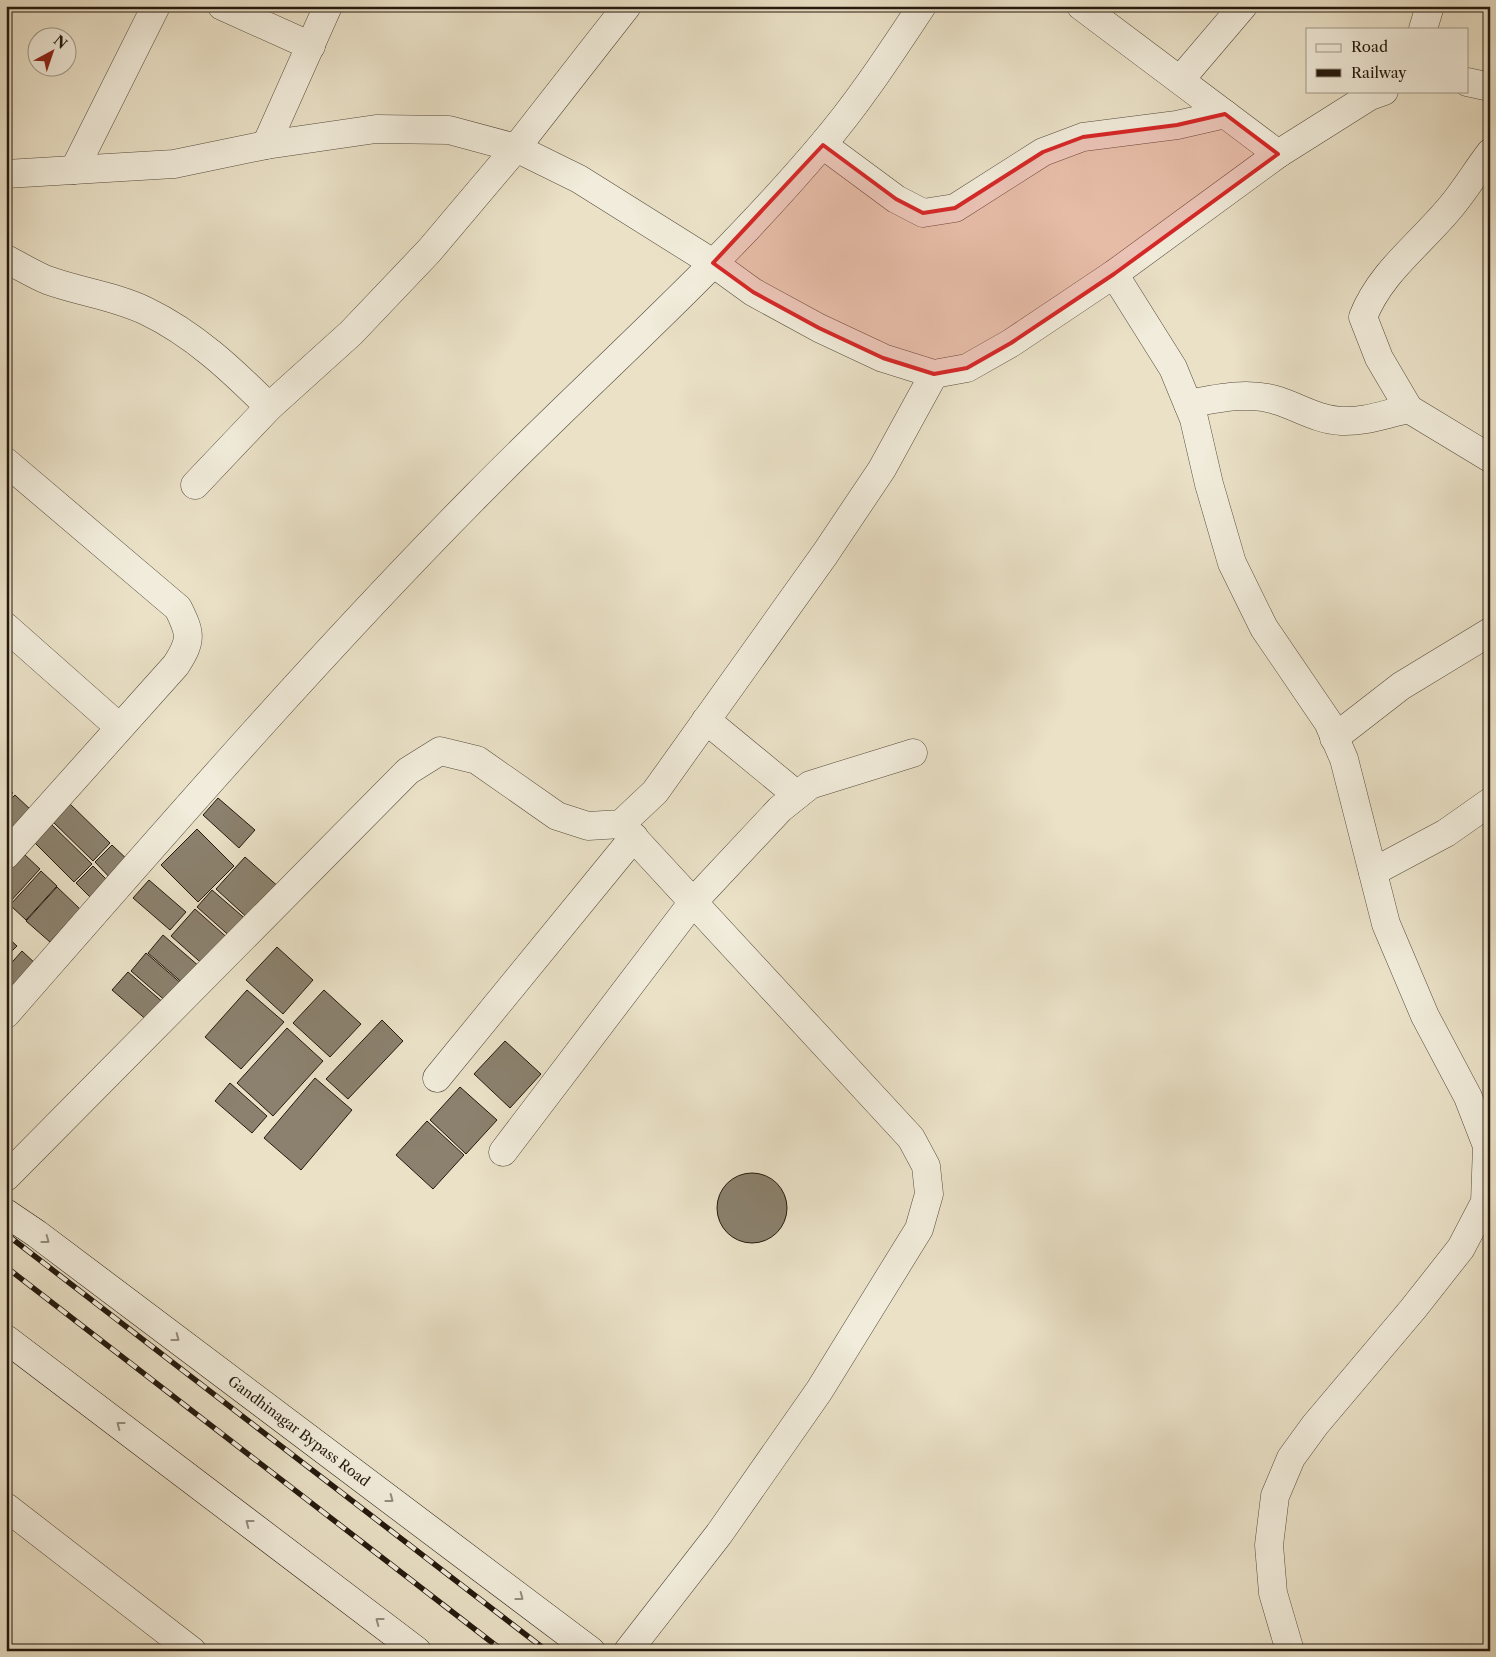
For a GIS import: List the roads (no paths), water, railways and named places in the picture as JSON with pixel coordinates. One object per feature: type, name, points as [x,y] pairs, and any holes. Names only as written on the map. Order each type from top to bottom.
[{"type":"street","points":[[74,170],[156,6]]},
{"type":"street","points":[[222,6],[311,46]]},
{"type":"street","points":[[266,145],[328,6]]},
{"type":"street","points":[[195,485],[269,407],[351,333],[430,251],[516,148],[627,6]]},
{"type":"street","points":[[6,1014],[233,754],[364,612],[476,496],[713,263],[823,144],[866,90],[922,6]]},
{"type":"street","points":[[1081,6],[1278,154]]},
{"type":"street","points":[[1180,80],[1243,6]]},
{"type":"street","points":[[1423,28],[1430,6]]},
{"type":"street","points":[[1468,82],[1490,87]]},
{"type":"street","points":[[6,174],[174,164],[266,145],[376,129],[449,130],[516,148],[579,179],[713,263],[753,292],[819,328],[883,358],[934,374],[967,368],[1011,343],[1114,274],[1278,154],[1370,96],[1381,92]]},
{"type":"street","points":[[823,144],[896,199],[923,213],[955,208],[1043,152],[1083,137],[1177,125],[1225,114]]},
{"type":"street","points":[[1490,153],[1450,209],[1391,272],[1371,297],[1363,317],[1379,358],[1409,409],[1490,458]]},
{"type":"street","points":[[6,259],[47,280],[104,295],[146,311],[190,336],[228,366],[269,407]]},
{"type":"street","points":[[1114,274],[1173,368],[1188,404],[1194,419],[1209,484],[1232,563],[1264,628],[1328,722],[1344,760],[1390,933],[1425,1016],[1468,1097],[1487,1146],[1484,1202],[1461,1248],[1413,1309],[1314,1425],[1291,1458],[1275,1496],[1269,1545],[1273,1593],[1290,1651]]},
{"type":"street","points":[[437,1078],[628,831],[825,554],[882,469],[934,374]]},
{"type":"street","points":[[1188,404],[1228,397],[1254,395],[1279,401],[1313,416],[1339,421],[1366,421],[1387,413],[1409,409]]},
{"type":"street","points":[[6,462],[178,608],[188,627],[187,647],[176,665],[6,855]]},
{"type":"street","points":[[6,627],[120,727]]},
{"type":"street","points":[[1334,738],[1401,686],[1490,632]]},
{"type":"street","points":[[706,720],[797,796]]},
{"type":"street","points":[[6,1177],[408,771],[440,751],[476,760],[556,816],[588,826],[628,831],[911,1138],[926,1166],[929,1194],[919,1229],[819,1391],[719,1534],[628,1651]]},
{"type":"street","points":[[503,1152],[693,902],[750,838],[810,785],[912,753]]},
{"type":"street","points":[[1373,872],[1446,833],[1490,802]]},
{"type":"street","name":"Gandhinagar Bypass Road","points":[[6,1213],[37,1234],[591,1651]]},
{"type":"street","points":[[6,1339],[418,1651]]},
{"type":"street","points":[[6,1507],[192,1651]]},
{"type":"railway","points":[[6,1234],[547,1651]]},
{"type":"railway","points":[[6,1267],[503,1651]]}]
